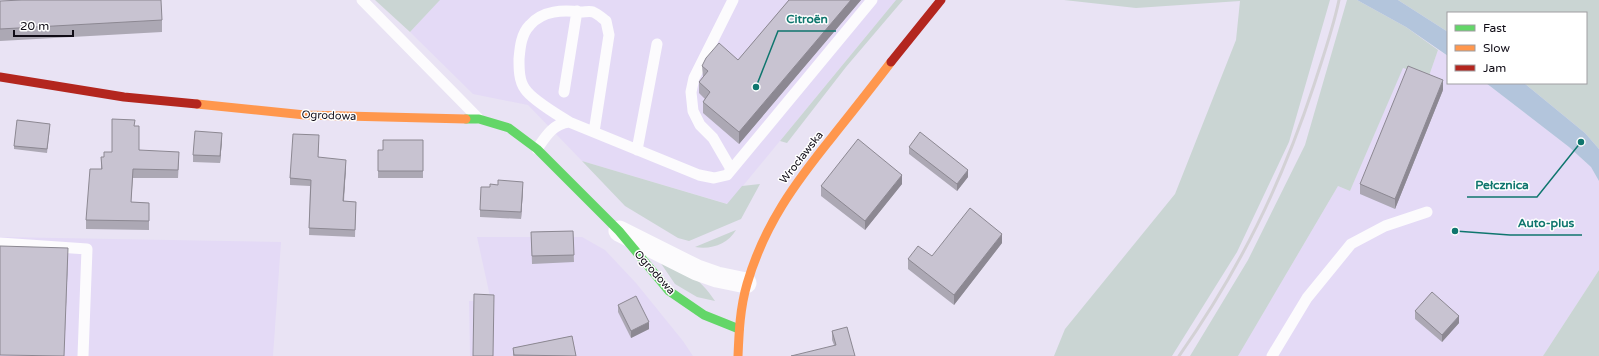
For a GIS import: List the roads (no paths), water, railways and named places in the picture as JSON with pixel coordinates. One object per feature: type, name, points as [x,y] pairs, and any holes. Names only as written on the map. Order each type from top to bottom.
[{"type":"street","name":"Wrocławska","points":[[738,356],[739,329],[746,283],[756,253],[780,205],[798,180],[941,0]]},
{"type":"street","name":"Ogrodowa","points":[[0,77],[124,97],[305,115],[479,118],[509,128],[537,149],[619,231],[669,291],[704,315],[739,329]]},
{"type":"street","name":"Ogrodowa","points":[[619,231],[697,270],[717,277],[746,283]]},
{"type":"lane","points":[[362,0],[479,118]]},
{"type":"lane","points":[[731,169],[713,138],[700,125],[693,112],[691,92],[694,78],[733,0]]},
{"type":"lane","points":[[594,132],[609,35],[606,21],[594,12],[554,12],[540,16],[529,25],[523,36],[520,47],[519,67],[525,89],[569,122],[637,150],[699,174],[714,178],[727,175],[872,0]]},
{"type":"lane","points":[[564,92],[577,11]]},
{"type":"lane","points":[[637,150],[657,44]]},
{"type":"lane","points":[[537,149],[547,134],[560,123],[569,122]]},
{"type":"lane","points":[[1272,356],[1307,298],[1351,244],[1385,226],[1427,212]]},
{"type":"lane","points":[[0,243],[87,249],[83,356]]},
{"type":"water","points":[[1357,0],[1398,0],[1447,31],[1447,55],[1406,27]]},
{"type":"water","points":[[1487,84],[1525,84],[1585,133],[1599,149],[1599,181],[1591,167],[1569,147]]},
{"type":"railway","points":[[1179,356],[1221,291],[1240,258],[1273,192],[1288,157],[1314,85],[1331,32],[1339,0]]},
{"type":"place","name":"Citroën","points":[[756,87]]},
{"type":"place","name":"Pełcznica","points":[[1581,142]]},
{"type":"place","name":"Auto-plus","points":[[1455,231]]}]
